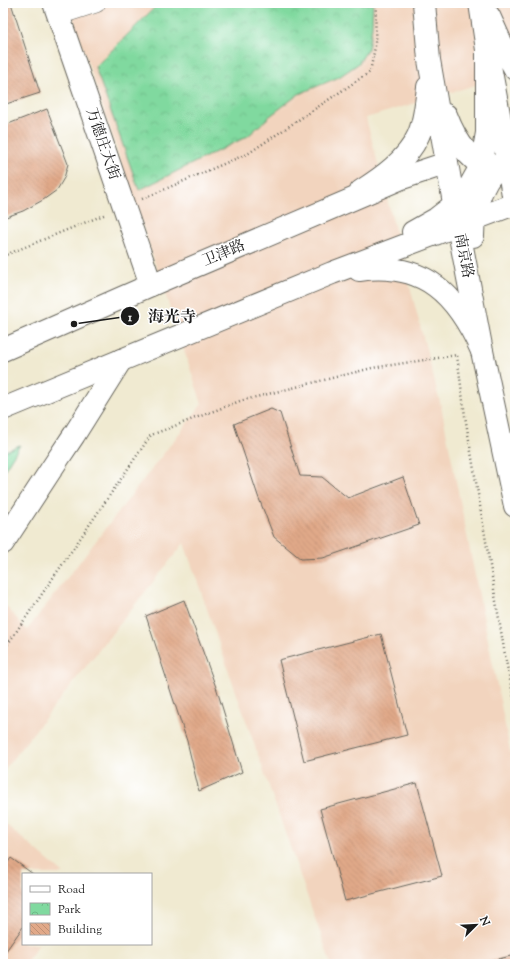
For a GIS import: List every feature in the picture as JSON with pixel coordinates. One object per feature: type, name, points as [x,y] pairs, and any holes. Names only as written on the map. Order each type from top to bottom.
[{"type":"main road","name":"南京路","points":[[424,3],[429,60],[448,163],[454,205],[465,223],[482,351],[515,506]]},
{"type":"main road","points":[[3,409],[332,273],[515,205],[499,158],[488,114],[486,50],[480,3]]},
{"type":"main road","points":[[484,3],[503,47],[515,69]]},
{"type":"main road","name":"万德庄大街","points":[[56,9],[151,285]]},
{"type":"main road","points":[[429,60],[440,100],[448,120],[499,158]]},
{"type":"main road","points":[[339,205],[398,164],[418,136],[425,109],[429,78],[429,60]]},
{"type":"main road","points":[[332,273],[393,244],[436,219],[454,205],[499,158]]},
{"type":"main road","points":[[465,223],[476,206],[485,183],[499,158]]},
{"type":"main road","name":"卫津路","points":[[3,350],[402,178],[448,163],[499,158]]},
{"type":"main road","points":[[332,273],[386,268],[400,270],[426,279],[449,298],[459,309],[475,335],[482,351]]},
{"type":"main road","points":[[3,543],[74,435],[120,360]]},
{"type":"street","points":[[56,9],[96,3]]},
{"type":"path","points":[[3,256],[249,153],[370,72],[376,47],[376,3]]},
{"type":"path","points":[[3,651],[151,435],[240,401],[372,368],[457,355],[465,416],[502,638],[515,704]]},
{"type":"shaded area","points":[[68,3],[515,3],[515,73],[366,118],[441,406],[515,775],[515,964],[447,964],[445,958],[421,964],[331,964],[184,543],[3,771],[3,603],[27,630],[202,404]]},
{"type":"shaded area","points":[[3,822],[63,873],[22,873],[22,945],[38,945],[25,964],[3,964]]},
{"type":"green space","points":[[159,3],[373,3],[372,27],[368,49],[358,64],[339,77],[299,94],[270,116],[248,136],[139,190],[95,67]]},
{"type":"green space","points":[[20,445],[3,472],[3,452]]},
{"type":"building","points":[[3,3],[11,3],[40,93],[3,105]]},
{"type":"building","points":[[47,109],[68,164],[64,178],[57,190],[43,200],[23,211],[3,218],[3,126]]},
{"type":"building","points":[[271,409],[280,413],[300,476],[322,477],[348,498],[403,477],[419,525],[323,558],[301,559],[274,537],[258,496],[234,424]]},
{"type":"building","points":[[184,600],[217,690],[242,772],[199,791],[187,741],[146,616]]},
{"type":"building","points":[[381,634],[407,735],[304,761],[279,660]]},
{"type":"building","points":[[417,783],[442,876],[345,901],[320,809]]},
{"type":"building","points":[[11,858],[32,873],[22,873],[22,928],[3,955],[3,869]]},
{"type":"building","points":[[515,955],[515,964],[482,964],[482,963]]},
{"type":"place","name":"海光寺","points":[[74,324]]}]
